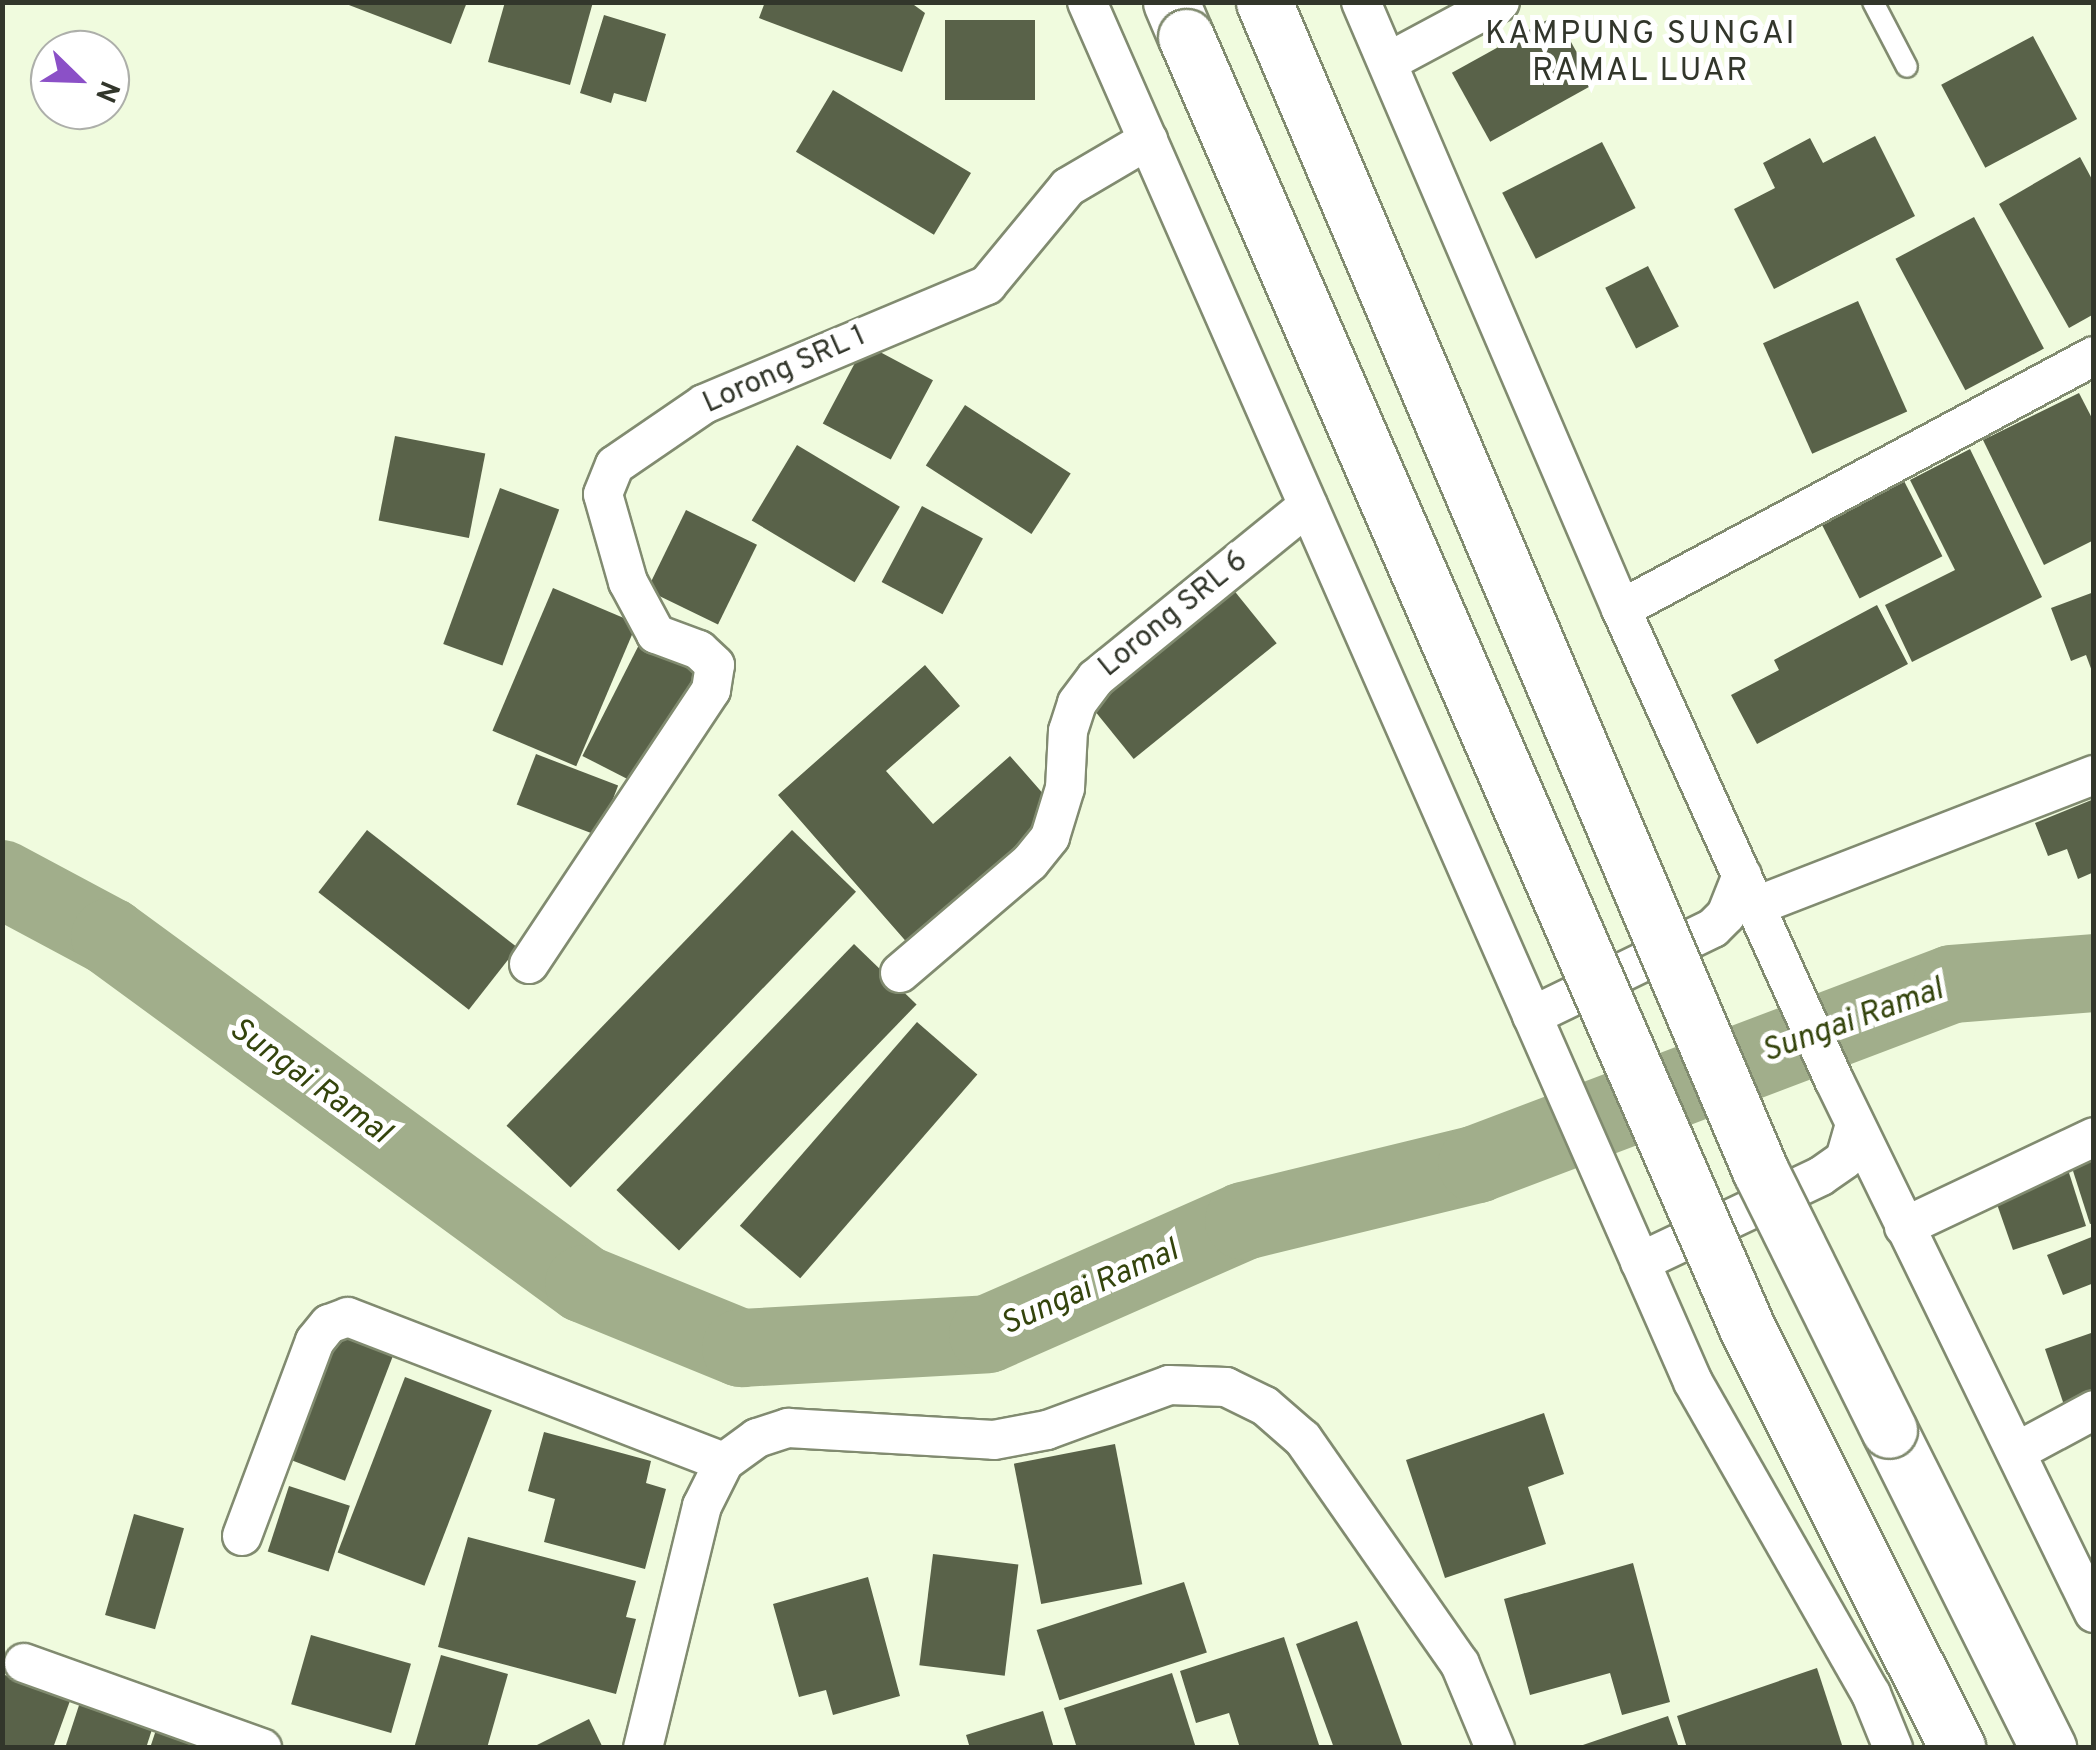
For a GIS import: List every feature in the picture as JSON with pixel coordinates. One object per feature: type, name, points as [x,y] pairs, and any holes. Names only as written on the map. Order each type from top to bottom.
[{"type":"highway","points":[[1264,2],[1760,1170],[2048,1748]]},
{"type":"highway","points":[[1179,20],[1747,1328],[1957,1748]]},
{"type":"street","points":[[1086,2],[1693,1382],[1871,1694],[1893,1748]]},
{"type":"street","points":[[1362,2],[1621,609],[1834,1080],[2094,1613]]},
{"type":"street","points":[[1388,62],[1500,2]]},
{"type":"street","name":"Lorong SRL 1","points":[[529,964],[711,690],[716,665],[699,650],[656,634],[628,582],[603,494],[615,465],[704,404],[987,285],[1068,187],[1148,140]]},
{"type":"street","points":[[1621,609],[2094,356]]},
{"type":"street","name":"Lorong SRL 6","points":[[900,973],[1030,862],[1050,836],[1065,788],[1068,731],[1077,703],[1096,678],[1308,506]]},
{"type":"street","points":[[1532,1016],[1713,928],[1749,891],[2094,775]]},
{"type":"street","points":[[1713,928],[1776,951]]},
{"type":"street","points":[[1640,1262],[1821,1176],[1845,1159],[1855,1124]]},
{"type":"street","points":[[1904,1227],[2094,1137]]},
{"type":"street","points":[[1821,1176],[1852,1172],[1884,1187]]},
{"type":"street","points":[[242,1536],[315,1340],[329,1324],[348,1317],[724,1462]]},
{"type":"street","points":[[643,1748],[702,1506],[724,1462],[757,1438],[788,1428],[994,1440],[1047,1430],[1169,1385],[1226,1387],[1265,1406],[1303,1439],[1460,1664],[1496,1748]]},
{"type":"street","points":[[2018,1451],[2094,1410]]},
{"type":"street","points":[[24,1663],[262,1748]]},
{"type":"lane","points":[[1873,2],[1906,67]]},
{"type":"building","points":[[341,2],[467,2],[451,44]]},
{"type":"building","points":[[505,2],[593,2],[570,85],[488,62]]},
{"type":"building","points":[[765,2],[910,2],[925,13],[902,72],[759,18]]},
{"type":"building","points":[[604,15],[666,34],[646,102],[614,93],[611,103],[580,93]]},
{"type":"building","points":[[1556,15],[1594,84],[1490,142],[1452,73]]},
{"type":"building","points":[[945,20],[1035,20],[1035,100],[945,100]]},
{"type":"building","points":[[2033,36],[2077,119],[1985,168],[1941,85]]},
{"type":"building","points":[[833,90],[971,173],[934,235],[796,152]]},
{"type":"building","points":[[1875,136],[1915,216],[1774,289],[1734,209],[1775,188],[1763,163],[1810,138],[1823,163]]},
{"type":"building","points":[[1602,142],[1636,208],[1536,259],[1502,193]]},
{"type":"building","points":[[2080,157],[2094,183],[2094,314],[2069,328],[1999,204]]},
{"type":"building","points":[[1974,217],[2044,349],[1965,390],[1895,259]]},
{"type":"building","points":[[1648,266],[1679,327],[1636,348],[1605,288]]},
{"type":"building","points":[[1858,301],[1907,412],[1812,454],[1763,343]]},
{"type":"building","points":[[865,344],[933,380],[891,460],[823,423]]},
{"type":"building","points":[[2079,393],[2094,422],[2094,540],[2044,565],[1983,440]]},
{"type":"building","points":[[965,405],[1071,474],[1031,534],[926,465]]},
{"type":"building","points":[[395,436],[485,454],[469,538],[379,520]]},
{"type":"building","points":[[797,445],[900,507],[855,582],[752,520]]},
{"type":"building","points":[[1970,449],[2042,597],[1912,662],[1885,605],[1955,570],[1910,480]]},
{"type":"building","points":[[1902,477],[1942,556],[1860,599],[1819,519]]},
{"type":"building","points":[[500,488],[559,510],[502,666],[443,644]]},
{"type":"building","points":[[922,506],[983,538],[943,614],[882,582]]},
{"type":"building","points":[[686,510],[757,545],[718,625],[647,590]]},
{"type":"building","points":[[553,588],[637,624],[576,766],[492,731]]},
{"type":"building","points":[[1232,588],[1277,643],[1134,759],[1089,704]]},
{"type":"building","points":[[2094,592],[2093,674],[2086,655],[2071,661],[2051,608]]},
{"type":"building","points":[[1877,605],[1908,664],[1757,744],[1731,695],[1779,670],[1774,660]]},
{"type":"building","points":[[645,633],[705,663],[642,786],[582,756]]},
{"type":"building","points":[[925,665],[960,706],[886,771],[933,824],[1010,756],[1060,813],[910,946],[778,795]]},
{"type":"building","points":[[536,754],[618,786],[599,836],[517,804]]},
{"type":"building","points":[[2094,799],[2094,872],[2078,879],[2067,849],[2048,856],[2035,823]]},
{"type":"building","points":[[367,830],[518,948],[469,1010],[318,892]]},
{"type":"building","points":[[792,830],[856,892],[571,1187],[506,1126]]},
{"type":"building","points":[[854,944],[917,1004],[679,1250],[616,1190]]},
{"type":"building","points":[[917,1022],[977,1074],[800,1278],[740,1226]]},
{"type":"building","points":[[2094,1141],[2094,1223],[2090,1224],[2066,1149]]},
{"type":"building","points":[[2063,1154],[2086,1226],[2013,1250],[1992,1190]]},
{"type":"building","points":[[2094,1236],[2094,1283],[2063,1295],[2047,1255]]},
{"type":"building","points":[[338,1326],[396,1348],[345,1481],[287,1459]]},
{"type":"building","points":[[2094,1332],[2094,1394],[2064,1405],[2045,1349]]},
{"type":"building","points":[[405,1377],[492,1410],[424,1586],[338,1553]]},
{"type":"building","points":[[1544,1413],[1564,1474],[1528,1487],[1546,1544],[1445,1578],[1406,1460]]},
{"type":"building","points":[[544,1432],[651,1461],[646,1483],[666,1489],[645,1569],[544,1542],[555,1499],[528,1491]]},
{"type":"building","points":[[1115,1444],[1142,1584],[1041,1604],[1014,1464]]},
{"type":"building","points":[[289,1486],[350,1506],[329,1571],[268,1552]]},
{"type":"building","points":[[134,1514],[184,1528],[155,1629],[105,1615]]},
{"type":"building","points":[[468,1537],[636,1581],[626,1617],[636,1619],[616,1694],[438,1647]]},
{"type":"building","points":[[933,1554],[1018,1564],[1005,1676],[919,1665]]},
{"type":"building","points":[[1633,1563],[1670,1702],[1622,1715],[1610,1673],[1530,1695],[1504,1599]]},
{"type":"building","points":[[868,1577],[900,1696],[833,1715],[826,1690],[799,1697],[773,1604]]},
{"type":"building","points":[[1184,1582],[1207,1652],[1059,1700],[1037,1630]]},
{"type":"building","points":[[1357,1621],[1403,1748],[1334,1748],[1296,1644]]},
{"type":"building","points":[[311,1635],[411,1664],[391,1733],[291,1704]]},
{"type":"building","points":[[1284,1637],[1320,1748],[1240,1748],[1229,1713],[1196,1723],[1180,1671]]},
{"type":"building","points":[[441,1655],[508,1674],[487,1748],[414,1748]]},
{"type":"building","points":[[1817,1668],[1843,1748],[1687,1748],[1677,1716]]},
{"type":"building","points":[[1172,1673],[1196,1748],[1077,1748],[1064,1708]]},
{"type":"building","points":[[2,1674],[71,1698],[53,1748],[2,1748]]},
{"type":"building","points":[[84,1690],[157,1714],[146,1748],[65,1748]]},
{"type":"building","points":[[1043,1711],[1054,1748],[970,1748],[966,1735]]},
{"type":"building","points":[[161,1715],[220,1748],[150,1748]]},
{"type":"building","points":[[1668,1716],[1679,1748],[1577,1748],[1577,1747]]},
{"type":"building","points":[[589,1719],[603,1748],[531,1748]]},
{"type":"waterway","name":"Sungai Ramal","points":[[2,879],[110,937],[584,1284],[741,1348],[988,1334],[1244,1221],[1477,1164],[1952,984],[2094,973]]},
{"type":"district","name":"KAMPUNG SUNGAI RAMAL LUAR","points":[[1641,54]]}]
